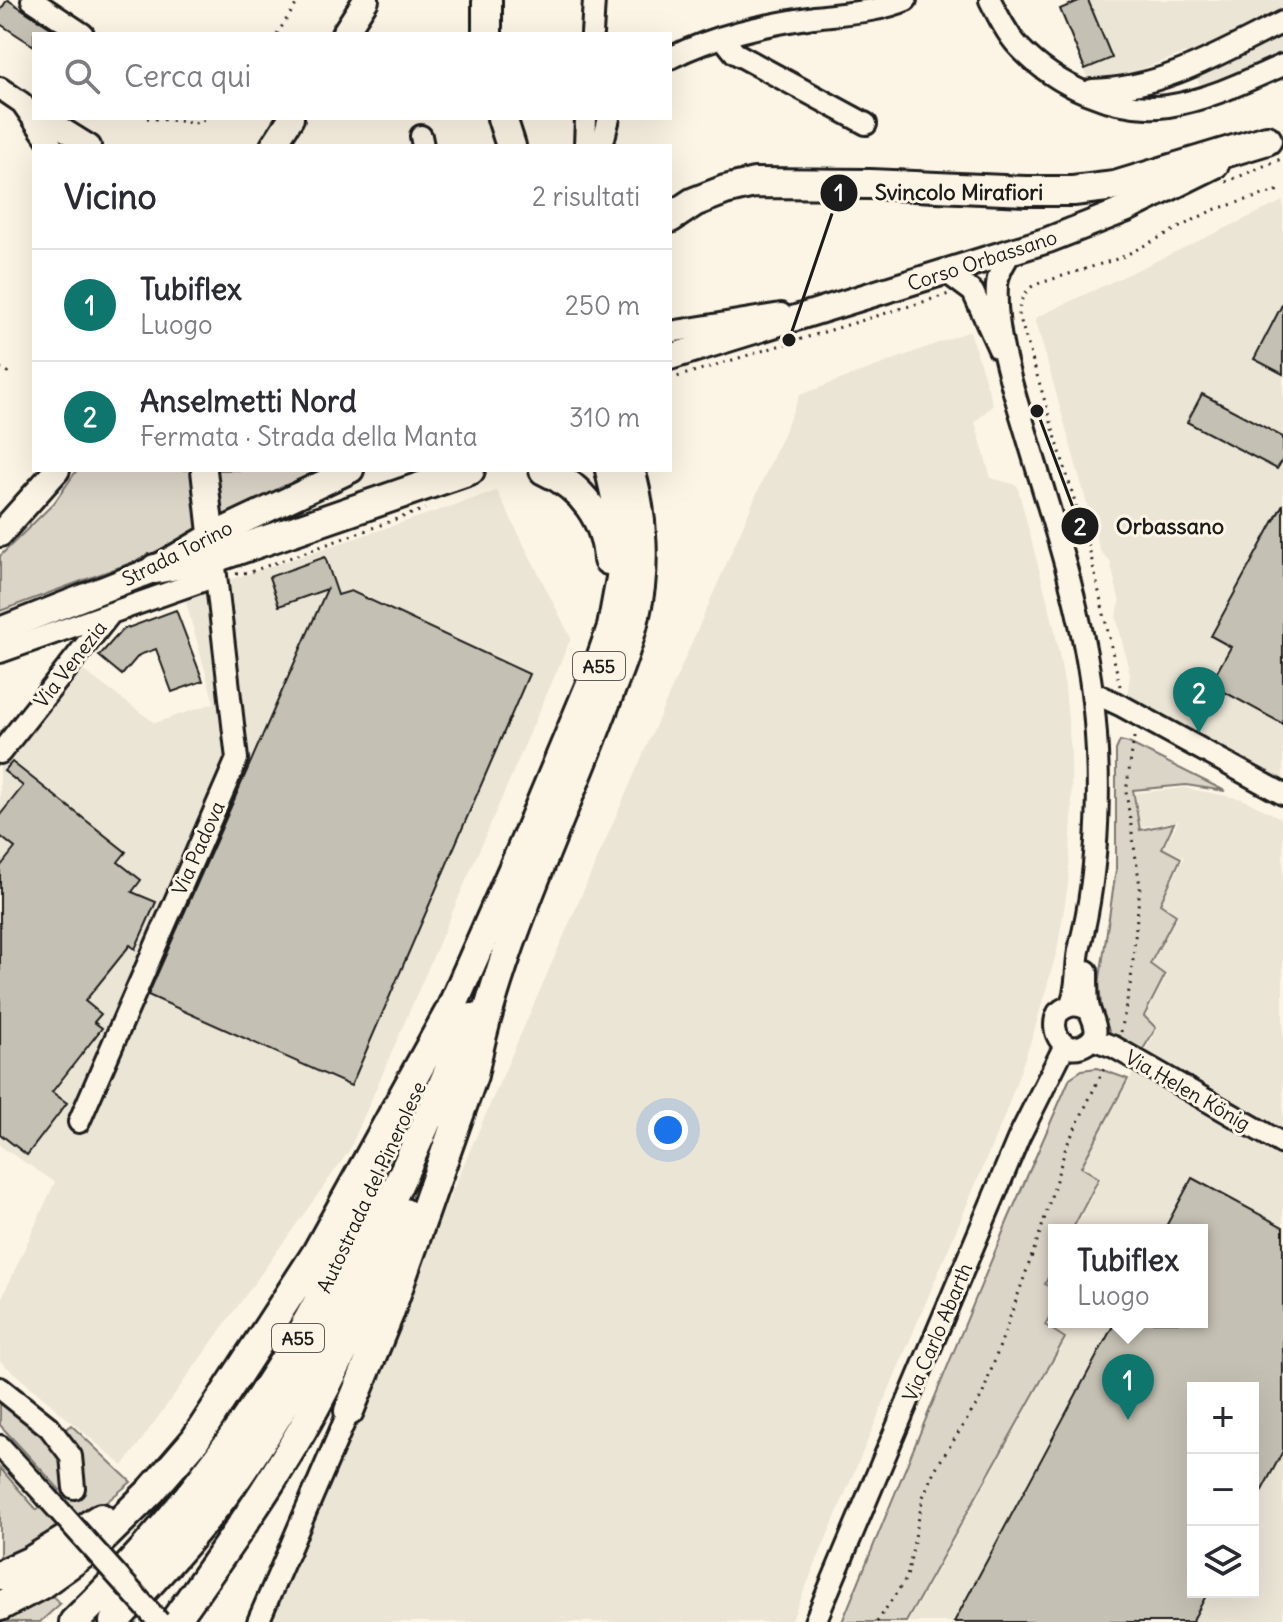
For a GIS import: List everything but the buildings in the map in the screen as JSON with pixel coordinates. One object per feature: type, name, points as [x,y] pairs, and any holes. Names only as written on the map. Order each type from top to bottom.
[{"type":"highway","points":[[487,0],[487,32]]},
{"type":"highway","points":[[503,120],[510,144]]},
{"type":"highway","points":[[672,217],[694,202],[754,183],[870,184],[1026,191],[1094,189],[1115,186],[1275,136]]},
{"type":"highway","points":[[155,569],[214,557],[464,472]]},
{"type":"highway","points":[[521,851],[553,742],[595,638],[608,569],[607,545],[595,514],[572,487],[547,472]]},
{"type":"highway","name":"A55","points":[[451,1009],[521,851],[612,627],[622,554],[610,472]]},
{"type":"highway","name":"A55","points":[[114,1622],[179,1551],[226,1492],[290,1396],[330,1325],[486,987],[510,944],[590,743],[635,615],[641,551],[639,516],[630,472]]},
{"type":"highway","points":[[349,1411],[388,1316],[473,1075],[478,1046],[510,944]]},
{"type":"highway","points":[[0,1606],[40,1585],[96,1545],[123,1520],[195,1440],[316,1254],[451,1009]]},
{"type":"highway","name":"Autostrada del Pinerolese","points":[[74,1622],[169,1522],[214,1465],[277,1372],[327,1284],[451,1009]]},
{"type":"highway","points":[[174,1622],[242,1527],[314,1408],[359,1317],[462,1076],[478,1046]]},
{"type":"highway","points":[[0,1575],[31,1561],[99,1520],[176,1454],[207,1420]]},
{"type":"main road","points":[[345,32],[366,0]]},
{"type":"main road","points":[[274,144],[290,120]]},
{"type":"main road","name":"Corso Orbassano","points":[[672,356],[845,304],[948,283],[1011,252],[1127,209],[1275,136]]},
{"type":"main road","points":[[0,534],[54,472]]},
{"type":"main road","points":[[204,472],[214,557]]},
{"type":"main road","name":"Strada Torino","points":[[214,557],[348,472]]},
{"type":"main road","name":"Strada Torino","points":[[0,630],[155,569]]},
{"type":"street","points":[[32,0],[80,32]]},
{"type":"street","points":[[592,32],[594,0]]},
{"type":"street","points":[[672,57],[722,37],[771,24],[871,9],[906,0]]},
{"type":"street","points":[[990,0],[1018,46],[1048,73],[1080,90],[1122,105],[1167,106],[1218,93],[1283,65]]},
{"type":"street","points":[[1080,90],[1115,89],[1162,78],[1192,67],[1281,21]]},
{"type":"street","points":[[722,37],[735,53],[866,124]]},
{"type":"street","points":[[0,88],[28,107]]},
{"type":"street","points":[[36,120],[51,144]]},
{"type":"street","points":[[48,120],[87,144]]},
{"type":"street","points":[[585,144],[586,120]]},
{"type":"street","points":[[602,144],[608,120]]},
{"type":"street","points":[[1004,359],[997,286],[1001,269],[1011,252]]},
{"type":"street","points":[[948,283],[968,287],[976,297],[1004,359],[1071,584],[1092,692],[1096,820],[1080,1007]]},
{"type":"street","points":[[672,332],[845,304]]},
{"type":"street","name":"Strada Torino","points":[[0,652],[111,613],[214,557]]},
{"type":"street","name":"Via Padova","points":[[79,1122],[237,759],[214,557]]},
{"type":"street","name":"Via Venezia","points":[[0,753],[111,613]]},
{"type":"street","points":[[1092,692],[1283,794]]},
{"type":"street","points":[[1080,1007],[1096,1020],[1092,1039],[1083,1046],[1065,1045],[1055,1034],[1054,1020],[1058,1013],[1080,1007]]},
{"type":"street","name":"Via Helen König","points":[[1092,1039],[1114,1047],[1283,1144]]},
{"type":"street","name":"Via Carlo Abarth","points":[[815,1622],[1019,1137],[1065,1045]]},
{"type":"street","points":[[0,1388],[49,1427],[71,1456],[74,1488]]},
{"type":"street","points":[[258,1622],[349,1411]]},
{"type":"street","points":[[0,1446],[159,1622]]},
{"type":"path","points":[[278,32],[299,0]]},
{"type":"path","points":[[167,120],[198,123],[205,120]]},
{"type":"path","points":[[1122,706],[1090,552],[1019,307],[1024,295],[1034,285],[1120,258],[1213,210],[1283,189]]},
{"type":"path","points":[[672,378],[948,283]]},
{"type":"path","points":[[0,368],[14,375]]},
{"type":"path","points":[[877,1622],[907,1577],[923,1497],[934,1471],[982,1396],[1036,1245],[1066,1147],[1121,1034],[1131,980],[1140,886],[1126,792],[1136,731]]},
{"type":"shaded area","points":[[1080,0],[1283,0],[1283,53],[1201,87],[1185,53],[1120,77],[1088,80],[1060,13],[1082,4]]},
{"type":"shaded area","points":[[1283,201],[1283,780],[1127,698],[1130,675],[1116,616],[1120,603],[1110,561],[1100,551],[1035,318]]},
{"type":"shaded area","points":[[970,331],[993,405],[975,422],[991,478],[1017,485],[1054,626],[1065,687],[1071,754],[1072,820],[1068,885],[1057,951],[1033,1035],[1004,1117],[791,1622],[264,1622],[800,395]]},
{"type":"shaded area","points":[[76,472],[195,472],[202,530],[136,561],[0,611],[0,556],[54,503]]},
{"type":"shaded area","points":[[212,472],[323,472],[217,524]]},
{"type":"shaded area","points":[[497,491],[571,638],[349,1151],[123,1466],[0,1361],[0,1302],[55,1182],[0,1146],[0,753],[66,658],[155,723],[214,703],[184,595]]},
{"type":"shaded area","points":[[1120,741],[1225,791],[1186,785],[1133,790],[1140,830],[1174,823],[1162,848],[1181,858],[1160,904],[1176,915],[1150,964],[1165,975],[1144,1016],[1156,1028],[1140,1054],[1111,1034],[1102,1015],[1099,985],[1116,870],[1116,750]]},
{"type":"shaded area","points":[[1185,788],[1242,799],[1283,819],[1283,1622],[908,1622],[1067,1338],[1052,1328],[1208,1328],[1208,1224],[1077,1224],[1101,1178],[1082,1166],[1158,1028],[1146,1016],[1167,975],[1152,964],[1178,915],[1161,904],[1184,857],[1164,848],[1178,821],[1141,827],[1135,793]]},
{"type":"shaded area","points":[[1097,1068],[1128,1079],[1081,1167],[1099,1178],[1075,1224],[1048,1224],[1048,1278],[1045,1284],[1048,1286],[1048,1320],[1045,1325],[1065,1338],[906,1622],[842,1622],[1008,1220],[1070,1078],[1082,1070]]},
{"type":"shaded area","points":[[0,1395],[54,1438],[71,1425],[131,1482],[87,1518],[0,1564],[0,1468],[37,1510],[60,1490],[0,1425]]},
{"type":"shaded area","points":[[49,1592],[60,1604],[40,1622],[0,1622],[0,1617]]},
{"type":"place","name":"Svincolo Mirafiori","points":[[789,340]]},
{"type":"place","name":"Orbassano","points":[[1037,411]]},
{"type":"place","name":"Anselmetti Nord","points":[[1199,733]]},
{"type":"place","name":"Tubiflex","points":[[1128,1420]]}]
